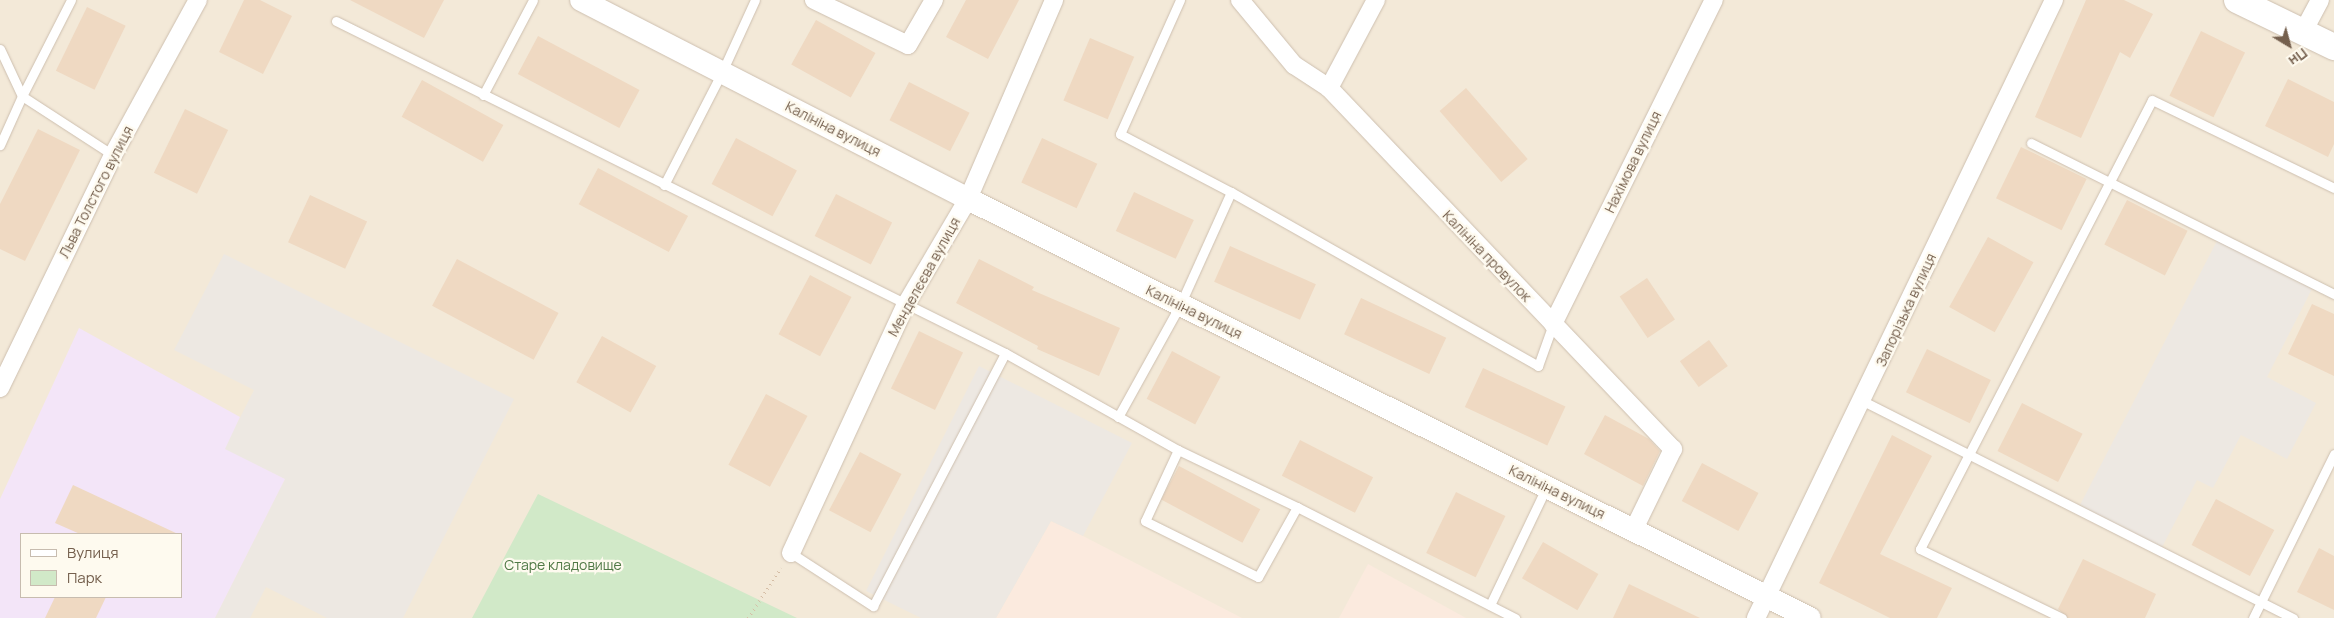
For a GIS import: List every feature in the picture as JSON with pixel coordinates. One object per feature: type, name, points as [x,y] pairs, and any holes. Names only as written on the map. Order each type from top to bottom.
[{"type":"main road","points":[[2237,0],[2334,47]]},
{"type":"street","name":"Льва Толстого вулиця","points":[[0,388],[113,156],[198,0]]},
{"type":"street","name":"Калініна вулиця","points":[[581,0],[968,199],[1810,618]]},
{"type":"street","points":[[814,0],[908,45],[934,0]]},
{"type":"street","name":"Менделєєва вулиця","points":[[791,552],[905,306],[968,199],[1053,0]]},
{"type":"street","name":"Калініна провулок","points":[[1240,0],[1294,65],[1328,88],[1673,449],[1634,529]]},
{"type":"street","points":[[1328,88],[1376,0]]},
{"type":"street","name":"Нахімова вулиця","points":[[1553,324],[1714,0]]},
{"type":"street","name":"Запорізька вулиця","points":[[1756,618],[1863,401],[2054,0]]},
{"type":"street","points":[[2304,32],[2320,0]]},
{"type":"lane","points":[[0,145],[22,96],[71,0]]},
{"type":"lane","points":[[483,95],[533,0]]},
{"type":"lane","points":[[664,185],[722,72],[755,0]]},
{"type":"lane","points":[[1180,0],[1120,134],[1231,192],[1538,366],[1553,324]]},
{"type":"lane","points":[[336,21],[905,306],[1005,353],[1178,450],[1297,507],[1515,618]]},
{"type":"lane","points":[[0,49],[22,96],[113,156]]},
{"type":"lane","points":[[2062,618],[1920,549],[2152,100],[2334,188]]},
{"type":"lane","points":[[2031,143],[2110,180],[2334,294]]},
{"type":"lane","points":[[1118,416],[1180,305],[1231,192]]},
{"type":"lane","points":[[791,552],[873,606],[1005,353]]},
{"type":"lane","points":[[1863,401],[1968,456],[2293,618]]},
{"type":"lane","points":[[1178,450],[1145,520],[1258,577],[1297,507]]},
{"type":"lane","points":[[2253,618],[2334,454]]},
{"type":"lane","points":[[1490,605],[1546,488]]},
{"type":"path","points":[[748,618],[791,552]]},
{"type":"shaded area","points":[[0,0],[2334,0],[2334,618],[0,618]]},
{"type":"shaded area","points":[[2219,237],[2314,285],[2267,377],[2316,403],[2287,459],[2241,435],[2213,488],[2197,480],[2161,549],[2079,507]]},
{"type":"shaded area","points":[[224,254],[514,399],[403,618],[327,618],[266,587],[250,618],[215,618],[285,479],[224,449],[254,390],[174,350]]},
{"type":"shaded area","points":[[79,328],[240,417],[225,449],[285,479],[215,618],[0,618],[0,499]]},
{"type":"shaded area","points":[[979,366],[1132,443],[1083,536],[1051,521],[996,618],[921,618],[866,591]]},
{"type":"shaded area","points":[[1051,521],[1083,536],[1242,618],[996,618]]},
{"type":"shaded area","points":[[1368,564],[1466,618],[1339,618]]},
{"type":"green space","name":"Старе кладовище","points":[[538,494],[797,618],[472,618]]},
{"type":"building","points":[[244,0],[260,0],[292,16],[263,74],[219,52]]},
{"type":"building","points":[[350,0],[444,0],[424,38]]},
{"type":"building","points":[[966,0],[1019,0],[988,59],[946,37]]},
{"type":"building","points":[[2086,0],[2124,0],[2153,14],[2130,58],[2120,52],[2081,138],[2035,117]]},
{"type":"building","points":[[87,7],[126,26],[95,90],[56,71]]},
{"type":"building","points":[[816,20],[875,53],[851,98],[791,65]]},
{"type":"building","points":[[2201,31],[2245,52],[2213,117],[2169,96]]},
{"type":"building","points":[[538,36],[640,90],[619,128],[518,74]]},
{"type":"building","points":[[1090,38],[1134,57],[1108,119],[1063,101]]},
{"type":"building","points":[[2288,79],[2334,102],[2334,144],[2328,157],[2265,126]]},
{"type":"building","points":[[422,80],[503,125],[483,162],[402,117]]},
{"type":"building","points":[[909,82],[970,113],[950,151],[889,120]]},
{"type":"building","points":[[1466,88],[1528,159],[1501,182],[1440,111]]},
{"type":"building","points":[[185,109],[228,130],[197,194],[154,173]]},
{"type":"building","points":[[38,129],[80,150],[25,261],[0,249],[0,204]]},
{"type":"building","points":[[736,138],[797,170],[773,216],[712,184]]},
{"type":"building","points":[[1042,138],[1097,164],[1077,208],[1021,182]]},
{"type":"building","points":[[2021,147],[2087,179],[2062,230],[1996,198]]},
{"type":"building","points":[[598,168],[688,216],[669,252],[579,204]]},
{"type":"building","points":[[1134,192],[1194,220],[1176,259],[1116,231]]},
{"type":"building","points":[[836,194],[892,223],[871,264],[815,236]]},
{"type":"building","points":[[310,195],[367,222],[345,269],[288,242]]},
{"type":"building","points":[[2127,200],[2188,231],[2165,275],[2104,245]]},
{"type":"building","points":[[1988,237],[2033,262],[1995,332],[1949,307]]},
{"type":"building","points":[[1230,246],[1316,284],[1300,320],[1214,282]]},
{"type":"building","points":[[457,259],[559,313],[534,360],[432,306]]},
{"type":"building","points":[[979,259],[1034,287],[1032,290],[1120,328],[1099,376],[1037,349],[1038,346],[956,303]]},
{"type":"building","points":[[810,275],[851,297],[820,356],[779,334]]},
{"type":"building","points":[[1647,278],[1675,319],[1648,338],[1620,296]]},
{"type":"building","points":[[1361,298],[1446,338],[1429,374],[1344,334]]},
{"type":"building","points":[[2312,304],[2334,314],[2334,376],[2288,354]]},
{"type":"building","points":[[919,331],[963,352],[935,410],[891,389]]},
{"type":"building","points":[[602,336],[656,366],[631,412],[576,382]]},
{"type":"building","points":[[1709,340],[1728,366],[1699,387],[1680,361]]},
{"type":"building","points":[[1927,349],[1991,380],[1970,423],[1906,392]]},
{"type":"building","points":[[1172,351],[1221,377],[1195,425],[1147,399]]},
{"type":"building","points":[[1483,368],[1565,406],[1547,445],[1465,407]]},
{"type":"building","points":[[766,394],[807,416],[770,487],[728,465]]},
{"type":"building","points":[[2022,403],[2083,434],[2058,482],[1997,451]]},
{"type":"building","points":[[1605,415],[1649,439],[1660,451],[1643,486],[1584,454]]},
{"type":"building","points":[[1892,435],[1932,456],[1880,554],[1952,588],[1937,618],[1890,618],[1819,583]]},
{"type":"building","points":[[1300,440],[1373,477],[1355,513],[1282,476]]},
{"type":"building","points":[[860,452],[901,474],[871,532],[829,510]]},
{"type":"building","points":[[1702,463],[1759,493],[1738,531],[1682,501]]},
{"type":"building","points":[[1179,466],[1260,509],[1242,543],[1161,500]]},
{"type":"building","points":[[73,485],[176,533],[78,533],[55,523]]},
{"type":"building","points":[[1456,492],[1505,516],[1476,577],[1426,553]]},
{"type":"building","points":[[2216,499],[2274,530],[2250,576],[2192,545]]},
{"type":"building","points":[[1543,542],[1598,574],[1577,610],[1522,578]]},
{"type":"building","points":[[2319,548],[2334,556],[2334,610],[2297,592]]},
{"type":"building","points":[[2083,559],[2156,594],[2145,618],[2068,618],[2058,609]]},
{"type":"building","points":[[1629,584],[1700,618],[1613,618]]},
{"type":"building","points":[[55,598],[106,598],[96,618],[45,618]]}]
